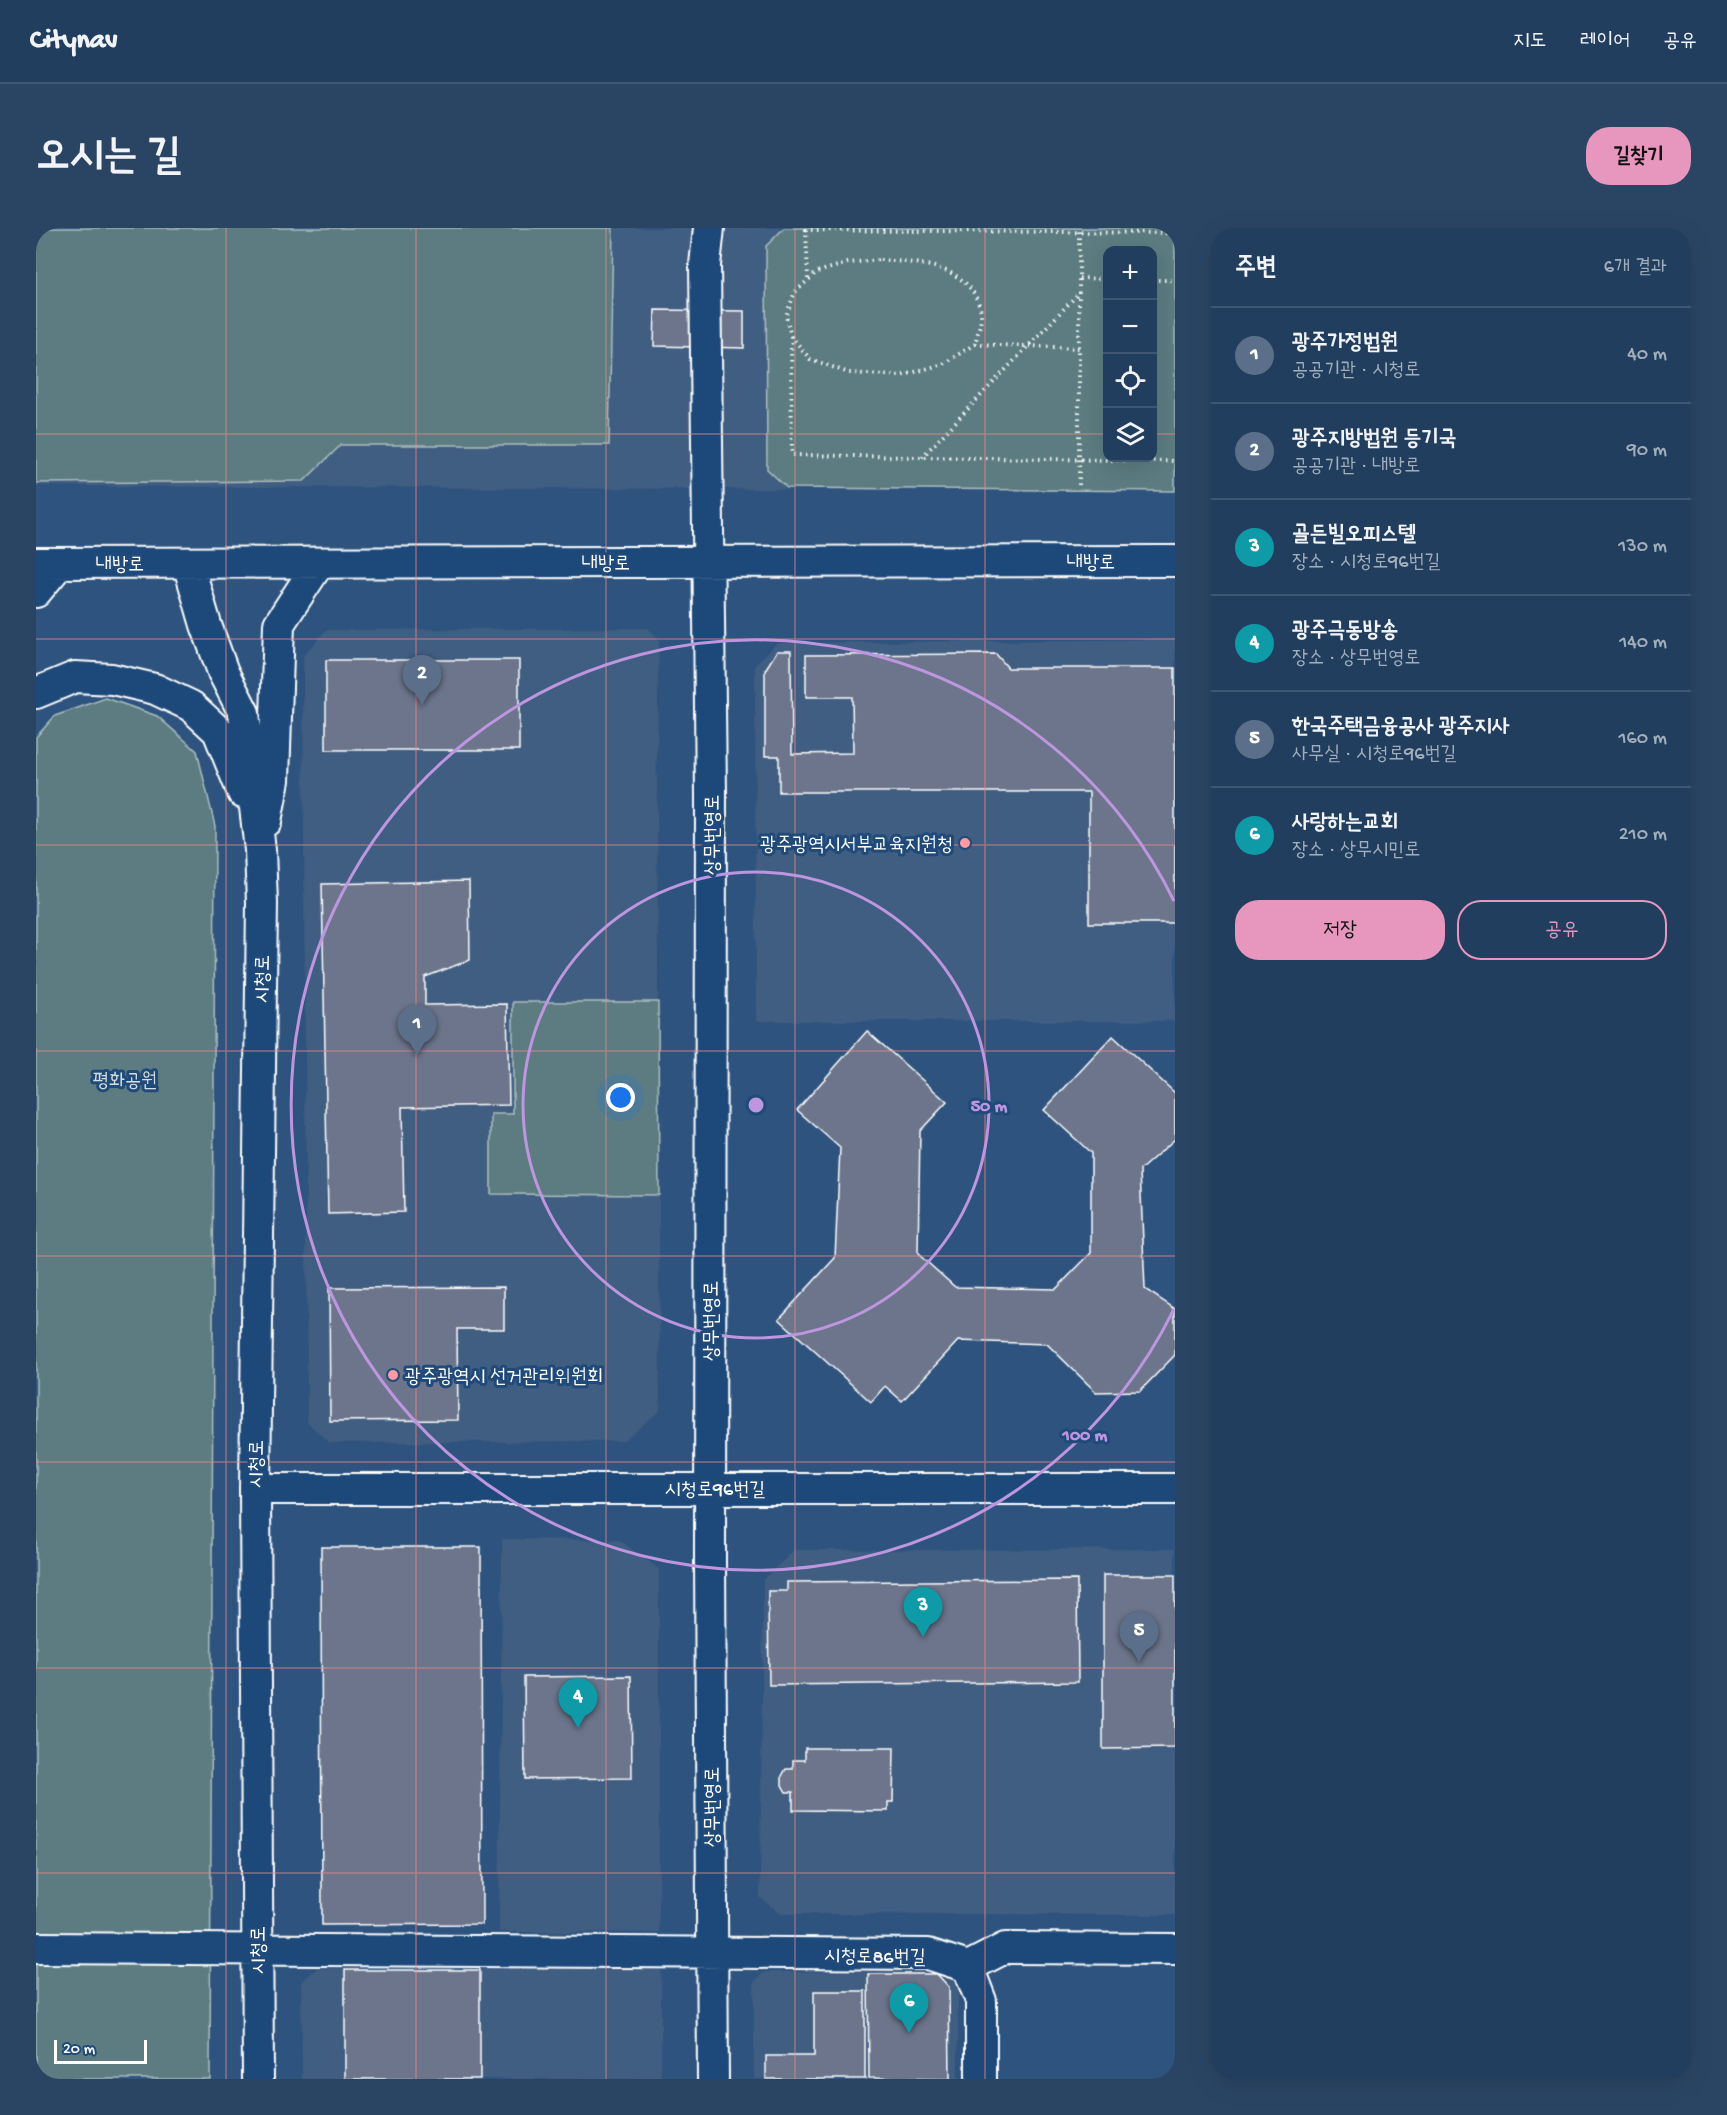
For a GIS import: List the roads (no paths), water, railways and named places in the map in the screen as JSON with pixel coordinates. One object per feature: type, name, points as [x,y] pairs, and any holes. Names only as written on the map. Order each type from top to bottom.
[{"type":"street","name":"상무번영로","points":[[709,228],[705,265],[711,794],[710,1488],[713,2079]]},
{"type":"street","name":"내방로","points":[[48,563],[1175,561]]},
{"type":"street","points":[[36,592],[48,563]]},
{"type":"street","name":"시청로","points":[[188,563],[206,625],[223,672],[244,713],[260,850],[262,903],[255,1489],[258,2079]]},
{"type":"street","name":"시청로","points":[[260,850],[274,780],[279,624],[319,563]]},
{"type":"street","name":"시청로","points":[[36,693],[75,677],[112,679],[155,689],[191,706],[218,731],[240,784],[260,850]]},
{"type":"street","name":"시청로96번길","points":[[255,1489],[1175,1489]]},
{"type":"street","name":"시청로86번길","points":[[36,1948],[928,1954],[968,1966]]},
{"type":"street","points":[[981,2079],[981,2001],[968,1966],[1005,1948],[1175,1949]]},
{"type":"place","name":"광주지방법원 등기국","points":[[422,705]]},
{"type":"place","name":"광주광역시서부교육지원청","points":[[965,843]]},
{"type":"place","name":"광주가정법원","points":[[417,1055]]},
{"type":"place","name":"광주광역시 선거관리위원회","points":[[393,1375]]},
{"type":"place","name":"골든빌오피스텔","points":[[923,1637]]},
{"type":"place","name":"한국주택금융공사 광주지사","points":[[1139,1662]]},
{"type":"place","name":"광주극동방송","points":[[578,1728]]},
{"type":"place","name":"사랑하는교회","points":[[909,2033]]},
{"type":"park label","name":"평화공원","points":[[125,1079]]}]
